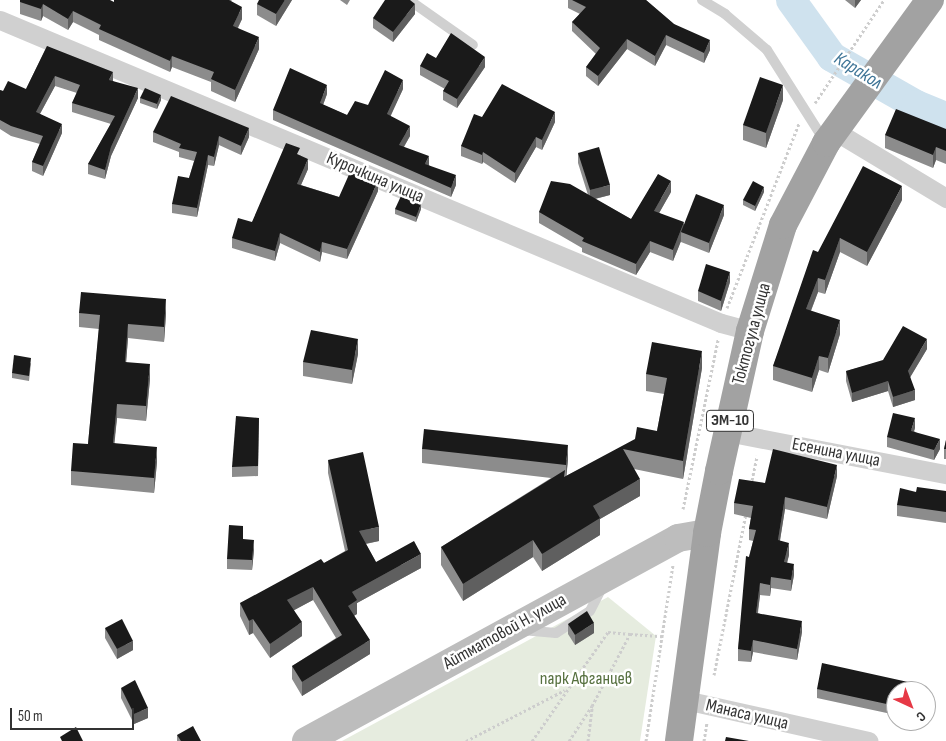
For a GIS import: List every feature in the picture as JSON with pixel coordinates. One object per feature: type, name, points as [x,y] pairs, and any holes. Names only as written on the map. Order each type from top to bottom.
[{"type":"highway","name":"Токтогула улица","points":[[679,741],[707,533],[727,432],[750,331],[783,225],[802,184],[835,131],[930,0]]},
{"type":"main road","name":"Айтматовой Н. улица","points":[[306,741],[678,538],[707,533]]},
{"type":"street","name":"Курочкина улица","points":[[0,20],[721,323],[750,331]]},
{"type":"street","points":[[835,131],[946,198]]},
{"type":"street","name":"Есенина улица","points":[[727,432],[946,474]]},
{"type":"street","name":"Манаса улица","points":[[685,700],[868,741]]},
{"type":"lane","points":[[409,0],[473,45]]},
{"type":"lane","points":[[702,0],[725,14],[767,50],[835,131]]},
{"type":"path","points":[[815,103],[884,0]]},
{"type":"path","points":[[683,510],[721,323]]},
{"type":"path","points":[[750,495],[757,456]]},
{"type":"path","points":[[714,675],[748,504]]},
{"type":"path","points":[[646,741],[673,564]]},
{"type":"path","points":[[532,741],[566,689],[608,632],[662,636]]},
{"type":"path","points":[[569,741],[592,706],[630,634]]},
{"type":"path","points":[[466,741],[566,689]]},
{"type":"path","points":[[588,741],[592,706]]},
{"type":"path","points":[[704,741],[708,717]]},
{"type":"green space","name":"парк Афганцев","points":[[608,597],[656,636],[640,741],[342,741]]},
{"type":"building","points":[[20,0],[110,0],[114,2],[114,0],[229,0],[242,7],[233,26],[259,37],[235,90],[211,79],[214,72],[172,56],[170,61],[99,29],[101,25],[73,11],[68,19],[43,4],[41,9],[20,2]]},
{"type":"building","points":[[259,0],[285,0],[276,14],[257,4]]},
{"type":"building","points":[[385,0],[410,0],[415,4],[393,32],[373,18]]},
{"type":"building","points":[[572,0],[646,0],[674,24],[710,40],[704,53],[666,35],[655,56],[627,39],[598,76],[586,67],[600,48],[572,22],[586,7]]},
{"type":"building","points":[[451,33],[485,57],[457,99],[443,91],[449,81],[420,66],[427,53],[436,58]]},
{"type":"building","points":[[47,46],[113,72],[109,80],[138,88],[111,147],[105,170],[88,164],[115,116],[72,103],[80,85],[55,76],[36,112],[62,124],[43,166],[32,162],[43,136],[11,126],[0,120],[0,90],[3,91],[8,81],[26,89]]},
{"type":"building","points":[[290,68],[327,85],[320,103],[347,115],[355,101],[368,105],[385,70],[403,80],[387,114],[410,126],[399,145],[429,156],[425,164],[456,175],[451,188],[273,110]]},
{"type":"building","points":[[760,77],[783,85],[766,133],[743,125]]},
{"type":"building","points":[[502,84],[555,112],[542,140],[536,137],[515,173],[483,152],[482,155],[461,146],[474,114],[482,117]]},
{"type":"building","points":[[145,88],[161,95],[157,104],[140,98]]},
{"type":"building","points":[[171,96],[249,128],[241,146],[219,136],[214,157],[208,155],[197,208],[172,204],[178,176],[189,178],[197,152],[179,148],[181,144],[153,132]]},
{"type":"building","points":[[896,109],[946,129],[946,151],[936,147],[933,155],[885,135]]},
{"type":"building","points":[[286,143],[300,148],[297,154],[308,159],[297,184],[339,197],[351,170],[378,181],[347,249],[322,242],[320,252],[280,233],[275,251],[232,238],[238,218],[252,222]]},
{"type":"building","points":[[599,147],[610,185],[590,190],[578,153]]},
{"type":"building","points":[[863,166],[902,186],[867,252],[840,238],[825,280],[818,278],[806,309],[840,320],[828,358],[819,356],[812,378],[773,366],[813,250],[818,252]]},
{"type":"building","points":[[658,174],[671,181],[654,211],[684,222],[673,250],[650,241],[636,264],[582,241],[584,238],[539,212],[551,181],[570,184],[631,219]]},
{"type":"building","points":[[753,181],[764,187],[755,206],[743,200]]},
{"type":"building","points":[[696,194],[724,205],[709,243],[681,232]]},
{"type":"building","points":[[401,196],[421,204],[416,217],[395,209]]},
{"type":"building","points":[[706,264],[730,272],[721,301],[698,291]]},
{"type":"building","points":[[81,292],[166,299],[164,327],[128,324],[125,362],[150,364],[146,406],[117,404],[113,443],[157,447],[154,478],[71,471],[73,443],[88,444],[100,315],[79,313]]},
{"type":"building","points":[[903,326],[927,339],[908,371],[915,390],[893,397],[888,381],[852,393],[846,371],[883,360]]},
{"type":"building","points":[[311,330],[358,339],[352,370],[303,362]]},
{"type":"building","points":[[652,342],[702,351],[683,461],[623,449],[640,479],[593,506],[600,518],[542,554],[533,540],[463,584],[441,547],[565,470],[564,477],[635,439],[637,427],[657,431],[667,378],[646,374]]},
{"type":"building","points":[[14,355],[31,358],[29,376],[12,373]]},
{"type":"building","points":[[893,413],[915,418],[911,431],[940,439],[934,450],[887,437]]},
{"type":"building","points":[[236,416],[259,418],[258,466],[232,467]]},
{"type":"building","points":[[424,429],[568,445],[566,465],[422,449]]},
{"type":"building","points":[[773,449],[837,465],[827,507],[785,497],[778,540],[789,543],[784,562],[794,564],[791,580],[771,577],[770,585],[760,583],[756,613],[802,621],[797,649],[753,640],[751,651],[738,649],[746,556],[749,557],[756,530],[749,529],[753,506],[734,503],[739,479],[765,483]]},
{"type":"building","points":[[363,452],[379,527],[359,531],[376,562],[414,541],[421,554],[352,592],[357,600],[348,606],[370,640],[302,682],[292,666],[342,635],[313,587],[287,600],[302,622],[270,644],[253,619],[249,621],[240,603],[321,559],[324,563],[348,550],[328,460]]},
{"type":"building","points":[[917,487],[946,491],[946,512],[897,505],[900,488],[916,492]]},
{"type":"building","points":[[229,525],[243,526],[243,539],[254,540],[252,560],[227,559]]},
{"type":"building","points":[[587,611],[594,623],[575,635],[568,624]]},
{"type":"building","points":[[122,619],[133,641],[117,649],[105,628]]},
{"type":"building","points":[[822,663],[903,681],[886,681],[886,704],[817,689]]},
{"type":"building","points":[[135,680],[148,708],[134,714],[121,688]]},
{"type":"building","points":[[193,726],[201,741],[181,741],[177,735]]},
{"type":"building","points":[[76,727],[83,741],[62,741],[60,737]]},
{"type":"building","points":[[726,737],[749,741],[725,741]]},
{"type":"waterway","name":"Каракол","points":[[791,0],[832,57],[916,105],[946,117]]}]
